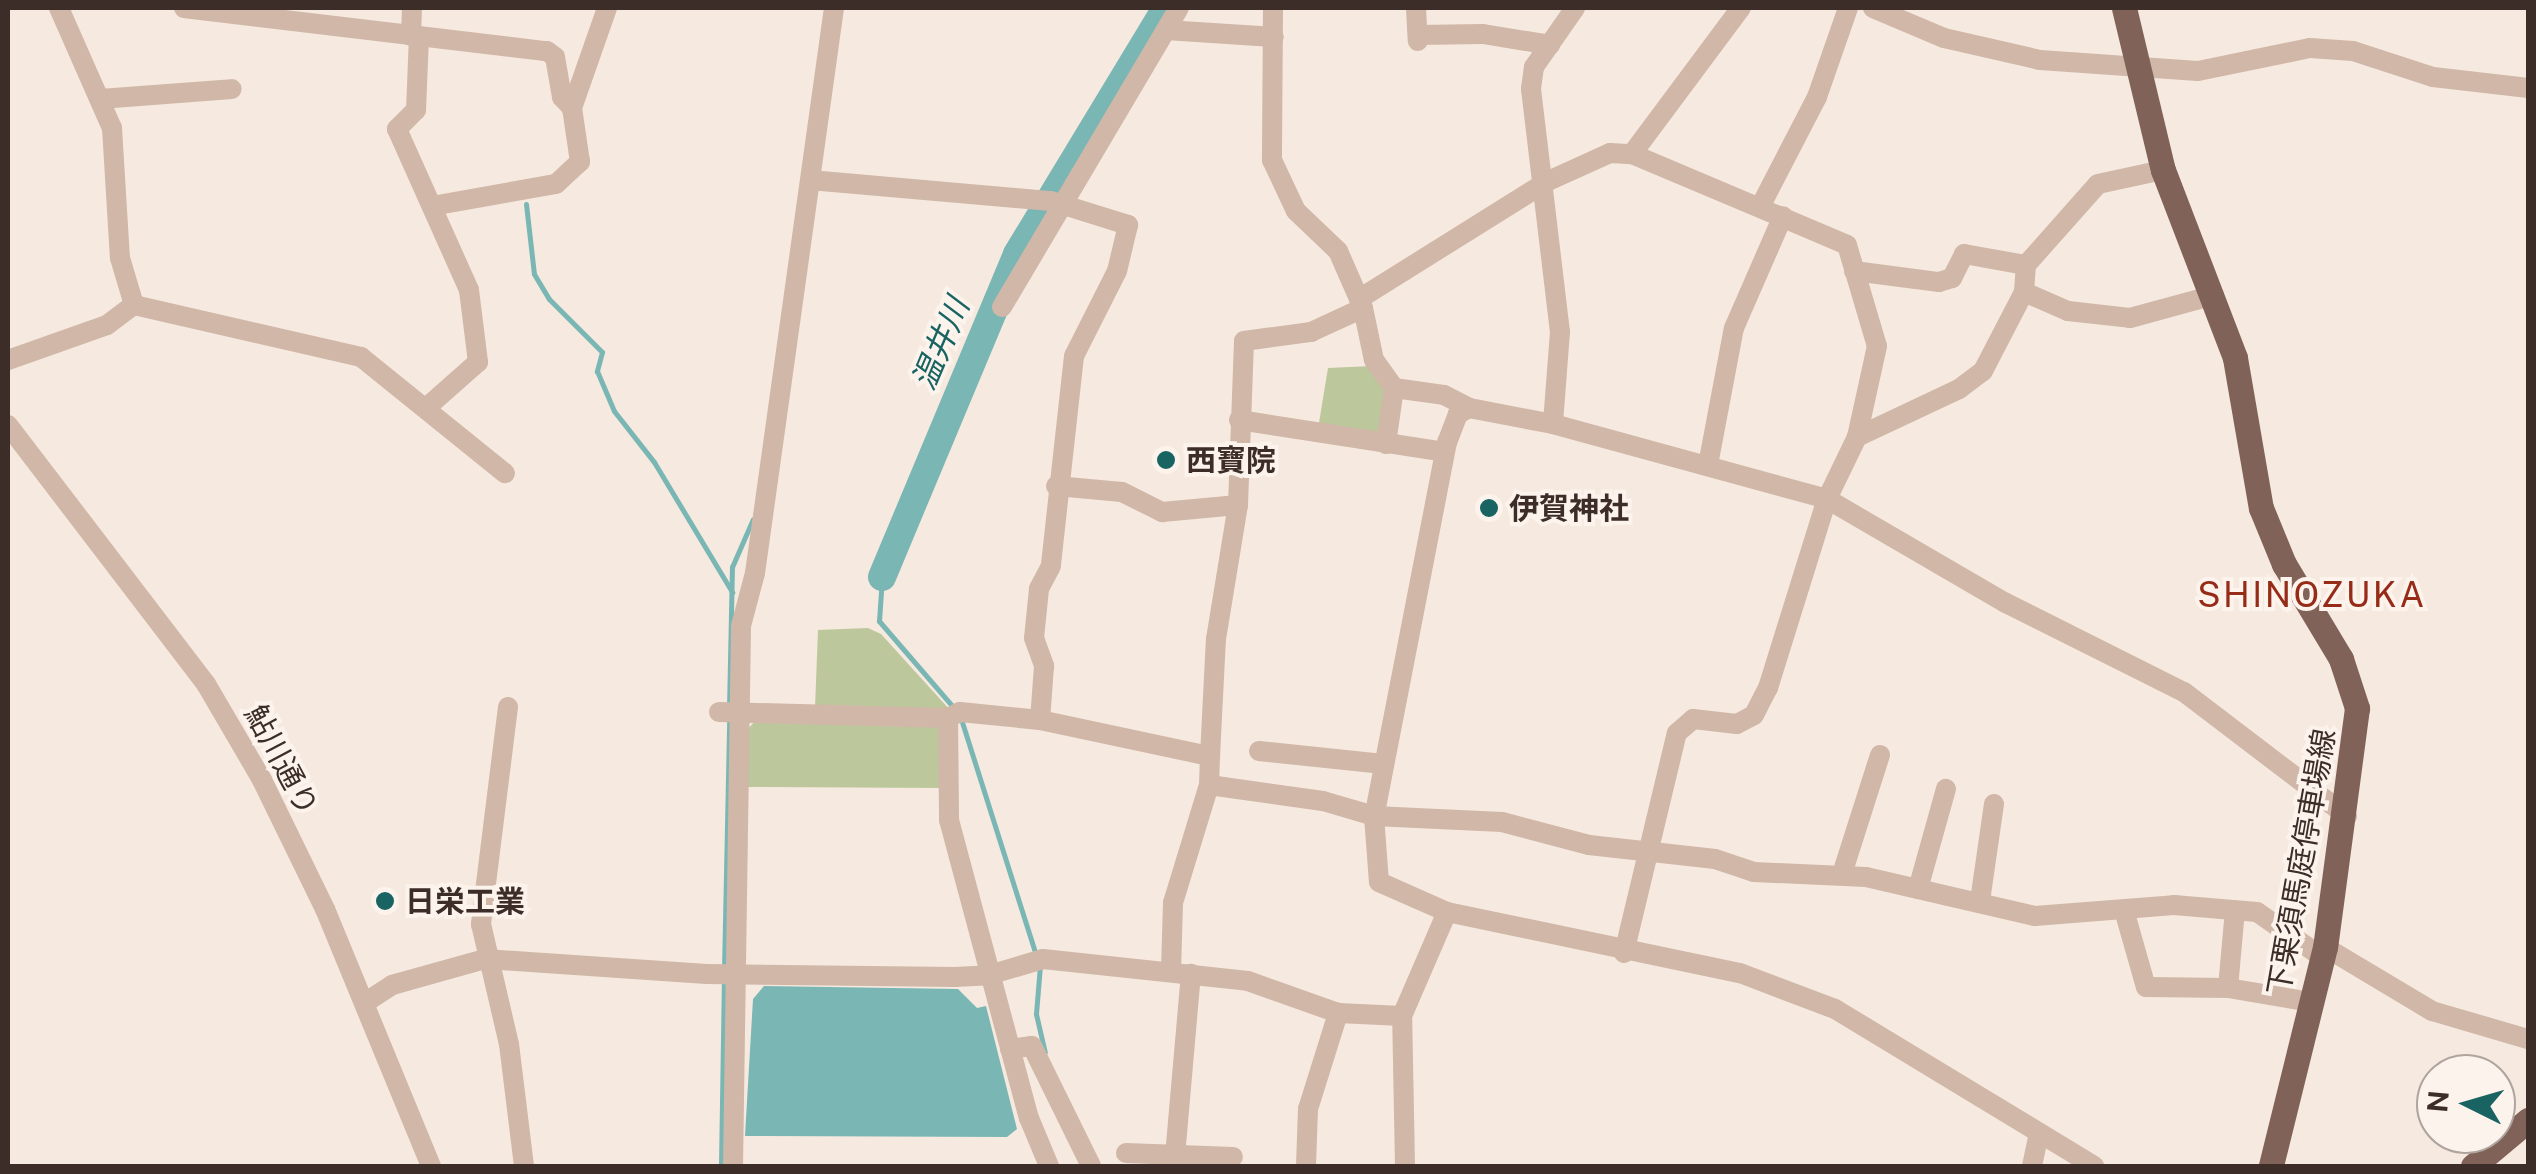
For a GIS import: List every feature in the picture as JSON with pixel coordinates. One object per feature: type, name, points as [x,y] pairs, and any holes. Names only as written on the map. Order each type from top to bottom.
[{"type":"main road","name":"下栗須馬庭停車場線","points":[[2124,8],[2163,170],[2236,358],[2262,508],[2354,689],[2358,730],[2347,816],[2323,952],[2271,1166]]},
{"type":"main road","points":[[2474,1166],[2528,1120]]},
{"type":"street","points":[[59,8],[112,128],[120,258],[134,305]]},
{"type":"street","points":[[184,8],[548,51],[555,57],[562,97],[572,108]]},
{"type":"street","points":[[412,8],[416,110],[398,129],[468,290],[478,362],[426,408]]},
{"type":"street","points":[[432,206],[556,184],[580,162],[572,108],[607,8]]},
{"type":"street","points":[[733,1166],[736,974],[729,712],[742,615],[756,573],[834,8]]},
{"type":"street","points":[[1002,308],[1179,8]]},
{"type":"street","points":[[1273,8],[1272,160],[1296,211],[1338,251],[1361,303],[1365,336],[1394,388],[1386,444]]},
{"type":"street","points":[[1416,8],[1418,38],[1484,34],[1550,45]]},
{"type":"street","points":[[1553,424],[1560,332],[1546,182],[1530,89],[1534,68],[1576,8]]},
{"type":"street","points":[[1632,154],[1741,8]]},
{"type":"street","points":[[1760,207],[1817,98],[1848,8]]},
{"type":"street","points":[[1872,8],[1944,38],[2040,60],[2230,69],[2310,48],[2352,51],[2432,78],[2528,88]]},
{"type":"street","points":[[1166,30],[1274,38]]},
{"type":"street","points":[[100,99],[232,89]]},
{"type":"street","points":[[1175,1156],[1181,972],[1174,903],[1209,785],[1216,639],[1238,505],[1244,342],[1311,332],[1546,182],[1610,152],[1632,154],[1846,245],[1877,346],[1857,437],[1827,499],[1768,688],[1754,715],[1736,724],[1694,719],[1677,733],[1644,854],[1624,953]]},
{"type":"street","points":[[1857,437],[1959,389],[1982,371],[2024,292],[2026,265],[2098,184],[2163,170]]},
{"type":"street","points":[[810,180],[1061,203],[1128,226],[1117,270],[1074,356],[1056,486],[1051,566],[1039,589],[1034,638],[1044,666],[1040,720]]},
{"type":"street","points":[[1708,465],[1734,328],[1782,216]]},
{"type":"street","points":[[1854,271],[1939,282],[1952,278],[1964,254],[2026,265]]},
{"type":"street","points":[[2024,292],[2068,311],[2130,318],[2214,295]]},
{"type":"street","points":[[8,360],[107,326],[134,305],[340,348],[393,378],[505,473]]},
{"type":"street","points":[[1394,388],[1444,395],[1469,408],[1553,424],[1827,499],[2006,602],[2184,692],[2347,816]]},
{"type":"street","points":[[1469,408],[1458,414],[1445,452],[1383,764],[1374,816],[1379,882],[1447,912],[1624,953],[1740,972],[1835,1009],[2094,1166]]},
{"type":"street","points":[[1239,420],[1445,452]]},
{"type":"street","name":"鮎川通り","points":[[8,424],[206,684],[270,796],[366,1002],[432,1166]]},
{"type":"street","points":[[1056,486],[1122,492],[1162,512],[1238,505]]},
{"type":"street","points":[[508,707],[486,852],[485,958],[510,1044],[524,1166]]},
{"type":"street","points":[[729,712],[948,718],[960,712],[1040,720],[1210,756]]},
{"type":"street","points":[[948,718],[949,820],[1010,1049],[1050,1166]]},
{"type":"street","points":[[1259,752],[1383,764]]},
{"type":"street","points":[[1842,874],[1880,755]]},
{"type":"street","points":[[1209,785],[1323,801],[1374,816],[1502,822],[1644,854],[1715,859],[1791,877],[1842,874],[2035,916],[2124,910],[2257,912],[2432,1011],[2528,1038]]},
{"type":"street","points":[[1918,889],[1946,789]]},
{"type":"street","points":[[1980,901],[1994,804]]},
{"type":"street","points":[[2124,910],[2146,987],[2228,988],[2311,1002]]},
{"type":"street","points":[[2228,988],[2235,910]]},
{"type":"street","points":[[1405,1166],[1402,1016],[1447,912]]},
{"type":"street","points":[[366,1002],[392,985],[485,958],[706,974],[989,975],[1043,959],[1248,981],[1338,1013],[1402,1016]]},
{"type":"street","points":[[1306,1166],[1308,1109],[1338,1013]]},
{"type":"street","points":[[1010,1049],[1032,1046],[1092,1166]]},
{"type":"street","points":[[2032,1166],[2039,1133]]},
{"type":"street","points":[[1126,1152],[1197,1162],[1233,1157]]},
{"type":"green space","points":[[1372,366],[1389,387],[1382,438],[1318,429],[1328,368]]},
{"type":"green space","points":[[868,628],[881,634],[950,710],[815,708],[818,630]]},
{"type":"green space","points":[[756,720],[934,723],[943,732],[943,788],[746,787],[747,730]]},
{"type":"water","points":[[764,986],[958,989],[977,1008],[986,1006],[1017,1129],[1007,1137],[745,1136],[753,999]]},
{"type":"waterway","name":"温井川","points":[[882,577],[1017,254],[1166,8]]},
{"type":"waterway","points":[[526,204],[534,274],[549,299],[602,352],[597,371],[614,411],[654,462],[732,592]]},
{"type":"waterway","points":[[729,709],[732,567],[753,519]]},
{"type":"waterway","name":"温井川","points":[[882,577],[879,621],[954,708]]},
{"type":"waterway","points":[[724,969],[729,720]]},
{"type":"waterway","points":[[962,722],[1036,955]]},
{"type":"waterway","points":[[1040,965],[1036,1014],[1045,1052]]},
{"type":"waterway","points":[[721,1166],[724,980]]},
{"type":"place","name":"西寶院","points":[[1166,460]]},
{"type":"place","name":"伊賀神社","points":[[1489,508]]},
{"type":"place","name":"日栄工業","points":[[385,901]]},
{"type":"district","name":"SHINOZUKA","points":[[2312,595]]}]
